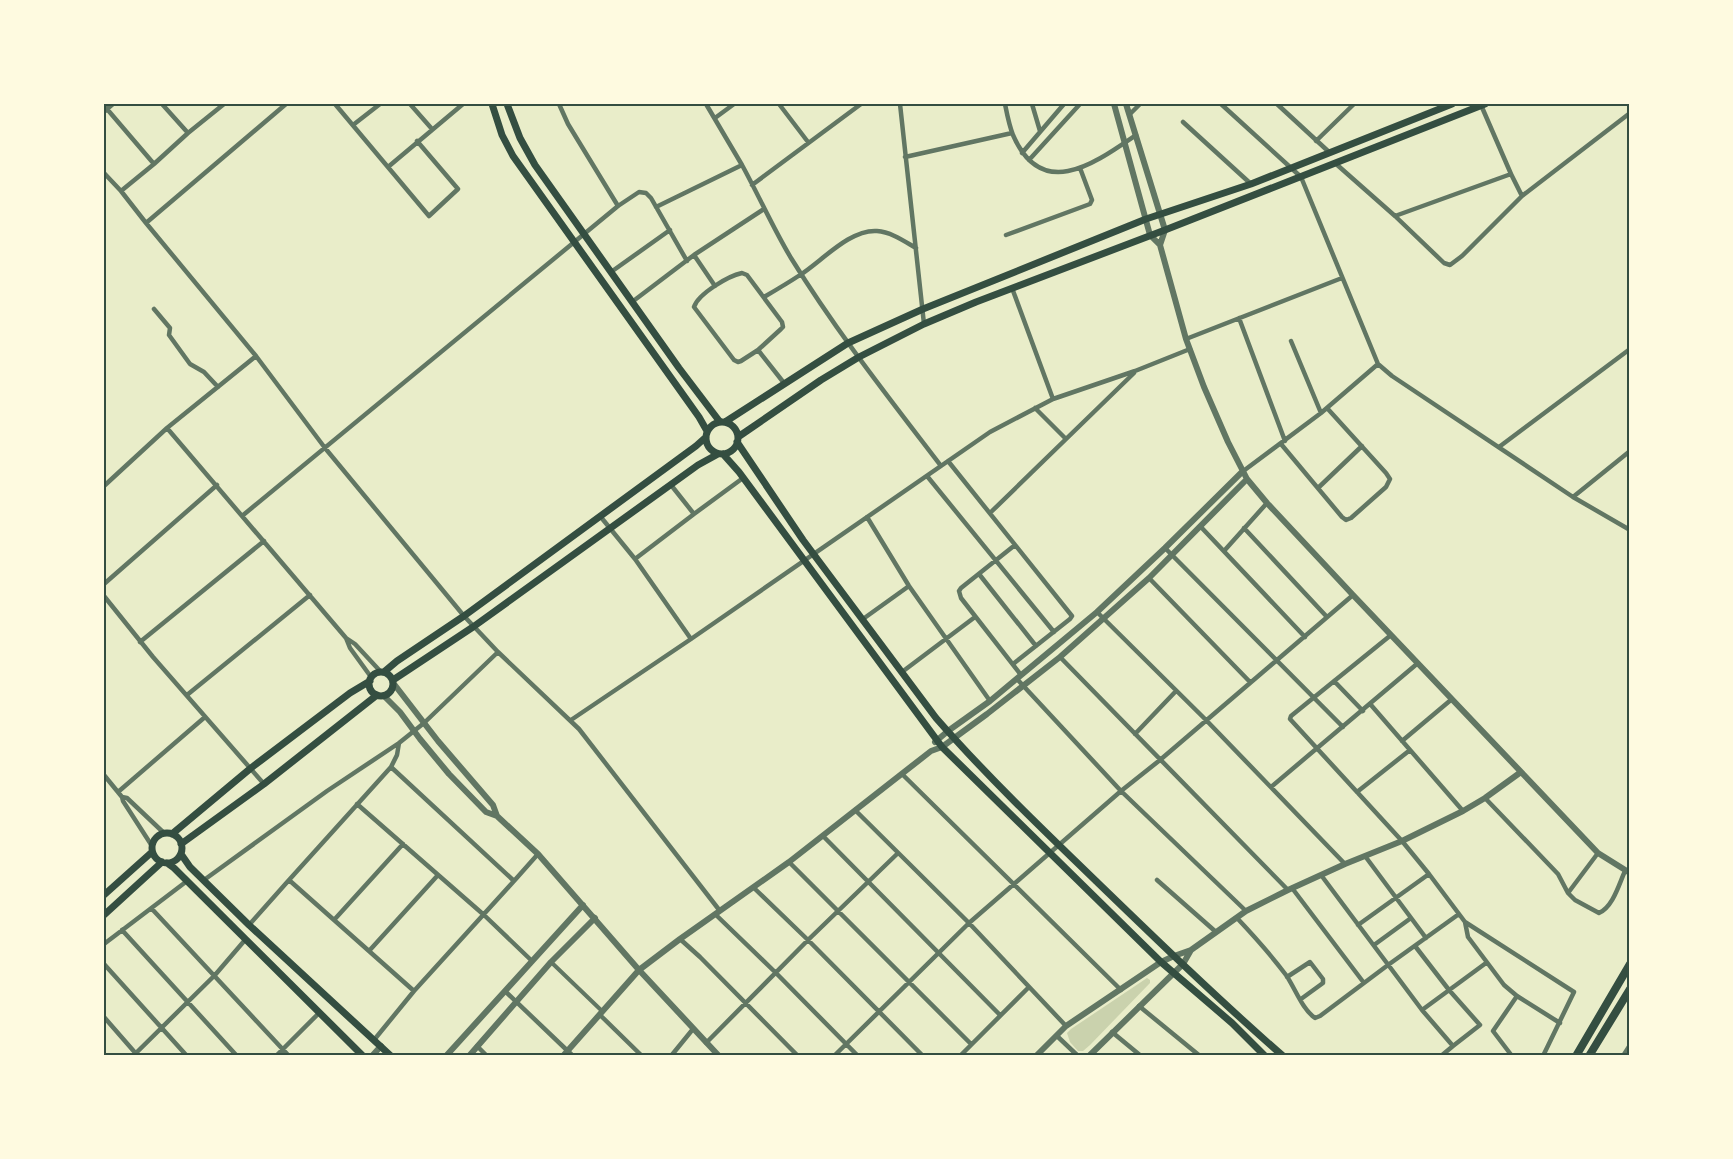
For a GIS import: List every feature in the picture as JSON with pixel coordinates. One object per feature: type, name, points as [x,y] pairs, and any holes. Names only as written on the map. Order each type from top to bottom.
[{"type":"main road","points":[[492,104],[502,135],[513,156],[699,417],[707,434],[708,446],[714,452],[721,454],[743,478],[936,740],[1172,973],[1232,1023],[1256,1052],[1265,1056]]},
{"type":"main road","points":[[507,104],[520,138],[535,165],[632,302],[723,422],[734,427],[738,439],[814,554],[948,731],[1059,845],[1174,956],[1283,1056]]},
{"type":"main road","points":[[104,895],[152,849],[156,838],[168,834],[350,693],[464,616],[696,446],[715,424],[723,422],[848,343],[923,309],[1146,219],[1251,184],[1452,104]]},
{"type":"main road","points":[[393,682],[670,485],[721,454],[732,450],[738,439],[802,393],[859,357],[924,324],[1012,288],[1483,104]]},
{"type":"main road","points":[[181,844],[381,696],[391,691],[393,682],[388,673],[382,672]]},
{"type":"main road","points":[[370,679],[371,691],[381,696]]},
{"type":"main road","points":[[168,834],[179,840],[181,854],[190,867],[249,925],[392,1056]]},
{"type":"main road","points":[[152,849],[154,857],[187,882],[363,1056]]},
{"type":"main road","points":[[104,915],[164,863],[175,861],[181,854]]},
{"type":"main road","points":[[1576,1056],[1629,964]]},
{"type":"main road","points":[[1589,1056],[1629,989]]},
{"type":"street","points":[[113,104],[105,109],[153,164]]},
{"type":"street","points":[[162,104],[188,133]]},
{"type":"street","points":[[121,191],[224,104]]},
{"type":"street","points":[[146,223],[286,104]]},
{"type":"street","points":[[335,104],[429,216],[458,189],[417,141]]},
{"type":"street","points":[[353,125],[380,104]]},
{"type":"street","points":[[410,104],[432,129]]},
{"type":"street","points":[[388,167],[463,104]]},
{"type":"street","points":[[559,104],[574,135],[618,206]]},
{"type":"street","points":[[706,104],[801,274],[848,343],[941,466]]},
{"type":"street","points":[[715,118],[734,104]]},
{"type":"street","points":[[779,104],[808,142]]},
{"type":"street","points":[[752,185],[858,104]]},
{"type":"street","points":[[900,104],[924,324]]},
{"type":"street","points":[[1005,104],[1012,133],[1022,153],[1040,169],[1051,173],[1080,168],[1100,159],[1136,135]]},
{"type":"street","points":[[1032,104],[1040,131]]},
{"type":"street","points":[[1022,153],[1064,104]]},
{"type":"street","points":[[1029,160],[1080,104]]},
{"type":"street","points":[[1114,104],[1150,235],[1160,246],[1186,339],[1215,414],[1242,471],[1268,503],[1353,595],[1598,853],[1627,872],[1603,912],[1599,913],[1575,900],[1568,893],[1558,874],[1485,798]]},
{"type":"street","points":[[1126,104],[1165,230],[1160,246]]},
{"type":"street","points":[[1130,114],[1140,104]]},
{"type":"street","points":[[1221,104],[1301,177],[1378,364],[1392,376],[1574,497],[1629,530]]},
{"type":"street","points":[[1277,104],[1329,152]]},
{"type":"street","points":[[1316,141],[1354,104]]},
{"type":"street","points":[[1483,104],[1522,196]]},
{"type":"street","points":[[1335,163],[1444,263],[1450,265],[1462,256],[1522,196],[1629,113]]},
{"type":"street","points":[[1183,122],[1251,184]]},
{"type":"street","points":[[905,158],[1012,133]]},
{"type":"street","points":[[656,207],[742,165]]},
{"type":"street","points":[[1006,235],[1090,204],[1092,200],[1080,168]]},
{"type":"street","points":[[104,173],[256,356],[325,448],[473,627],[571,720],[717,913],[858,1056]]},
{"type":"street","points":[[1395,216],[1511,174]]},
{"type":"street","points":[[242,516],[618,206],[639,192],[646,193],[656,207],[687,261]]},
{"type":"street","points":[[632,302],[694,255],[764,209]]},
{"type":"street","points":[[612,272],[670,230]]},
{"type":"street","points":[[764,297],[801,274],[849,238],[864,232],[878,231],[893,235],[916,248]]},
{"type":"street","points":[[694,255],[715,286]]},
{"type":"street","points":[[742,273],[747,275],[764,297],[782,322],[783,327],[758,350],[738,362],[734,360],[695,309],[694,304],[715,286],[742,273]]},
{"type":"street","points":[[1186,339],[1342,279]]},
{"type":"street","points":[[1012,288],[1053,399]]},
{"type":"street","points":[[154,309],[170,328],[169,335],[190,364],[204,372],[218,387]]},
{"type":"street","points":[[1239,318],[1283,442],[1318,489],[1346,520],[1386,487],[1390,479],[1327,408]]},
{"type":"street","points":[[1291,341],[1321,413]]},
{"type":"street","points":[[571,720],[990,432],[1053,399],[1136,371],[1190,349]]},
{"type":"street","points":[[1499,447],[1629,349]]},
{"type":"street","points":[[758,350],[784,383]]},
{"type":"street","points":[[104,486],[168,428],[256,356]]},
{"type":"street","points":[[931,751],[936,740],[990,701],[1097,612],[1242,471],[1321,413],[1378,364]]},
{"type":"street","points":[[990,513],[1136,371]]},
{"type":"street","points":[[1035,408],[1066,439]]},
{"type":"street","points":[[168,428],[346,638],[355,644],[382,672]]},
{"type":"street","points":[[1318,489],[1362,446]]},
{"type":"street","points":[[1574,497],[1629,451]]},
{"type":"street","points":[[948,461],[1072,615],[1013,664]]},
{"type":"street","points":[[927,476],[1054,632]]},
{"type":"street","points":[[635,559],[743,478]]},
{"type":"street","points":[[505,991],[568,1054],[639,970],[789,862],[931,751],[942,747],[1060,657],[1149,578],[1247,479]]},
{"type":"street","points":[[104,584],[217,485]]},
{"type":"street","points":[[670,485],[694,514]]},
{"type":"street","points":[[1224,551],[1268,503]]},
{"type":"street","points":[[600,516],[635,559],[691,639]]},
{"type":"street","points":[[867,517],[909,585],[990,701]]},
{"type":"street","points":[[1200,526],[1305,637]]},
{"type":"street","points":[[1244,528],[1327,618]]},
{"type":"street","points":[[140,642],[264,542]]},
{"type":"street","points":[[1015,545],[961,588],[959,591],[961,598],[1013,664],[1023,686],[1122,790],[1246,911]]},
{"type":"street","points":[[1165,548],[1343,727]]},
{"type":"street","points":[[979,574],[1036,646]]},
{"type":"street","points":[[1149,578],[1250,682]]},
{"type":"street","points":[[863,619],[909,585]]},
{"type":"street","points":[[186,695],[310,595]]},
{"type":"street","points":[[834,1056],[969,923],[1013,883],[1353,595]]},
{"type":"street","points":[[104,596],[140,642],[264,784]]},
{"type":"street","points":[[1097,612],[1206,720],[1345,864]]},
{"type":"street","points":[[902,672],[975,616]]},
{"type":"street","points":[[1391,635],[1290,719],[1402,841],[1465,922],[1574,992],[1543,1056]]},
{"type":"street","points":[[346,638],[348,645],[370,679]]},
{"type":"street","points":[[204,880],[327,791],[399,743],[424,723],[498,652]]},
{"type":"street","points":[[1060,657],[1290,889],[1364,983]]},
{"type":"street","points":[[1271,787],[1418,663]]},
{"type":"street","points":[[1334,681],[1363,711]]},
{"type":"street","points":[[393,682],[424,723],[493,805],[497,816]]},
{"type":"street","points":[[1135,734],[1176,691]]},
{"type":"street","points":[[381,696],[400,712],[449,774],[486,812],[497,816],[538,854],[639,970],[719,1056]]},
{"type":"street","points":[[1402,741],[1452,699]]},
{"type":"street","points":[[1371,705],[1463,811]]},
{"type":"street","points":[[118,792],[205,717]]},
{"type":"street","points":[[249,925],[391,768],[399,743]]},
{"type":"street","points":[[1357,792],[1410,750]]},
{"type":"street","points":[[391,768],[514,881]]},
{"type":"street","points":[[1036,1056],[1066,1026],[1161,962],[1191,950],[1246,911],[1463,811],[1521,772]]},
{"type":"street","points":[[902,774],[1121,990]]},
{"type":"street","points":[[104,775],[122,797],[152,849]]},
{"type":"street","points":[[122,797],[127,798],[168,834]]},
{"type":"street","points":[[357,804],[484,915],[532,961]]},
{"type":"street","points":[[855,810],[969,923],[1066,1026]]},
{"type":"street","points":[[823,836],[1000,1015]]},
{"type":"street","points":[[334,920],[403,844]]},
{"type":"street","points":[[1568,893],[1598,853]]},
{"type":"street","points":[[374,1040],[414,991],[538,854]]},
{"type":"street","points":[[706,1043],[808,939],[897,854]]},
{"type":"street","points":[[1365,856],[1426,938]]},
{"type":"street","points":[[789,862],[971,1044]]},
{"type":"street","points":[[1358,925],[1429,874]]},
{"type":"street","points":[[369,951],[438,875]]},
{"type":"street","points":[[1321,875],[1422,1010],[1453,1046]]},
{"type":"street","points":[[289,880],[414,991]]},
{"type":"street","points":[[1157,880],[1216,932]]},
{"type":"street","points":[[104,944],[187,882]]},
{"type":"street","points":[[754,888],[808,939],[923,1056]]},
{"type":"street","points":[[446,1056],[583,904]]},
{"type":"street","points":[[152,909],[289,1056]]},
{"type":"street","points":[[1237,918],[1287,977],[1307,1010],[1315,1018],[1459,914]]},
{"type":"street","points":[[469,1056],[551,962],[595,918]]},
{"type":"street","points":[[1374,945],[1411,918]]},
{"type":"street","points":[[1465,922],[1468,937],[1504,986],[1560,1023]]},
{"type":"street","points":[[122,930],[237,1056]]},
{"type":"street","points":[[680,939],[798,1056]]},
{"type":"street","points":[[104,1017],[135,1055],[160,1027],[215,975],[245,940]]},
{"type":"street","points":[[1415,946],[1449,990],[1480,1025],[1493,1031],[1512,1056]]},
{"type":"street","points":[[1089,1056],[1183,964],[1191,950]]},
{"type":"street","points":[[551,962],[642,1056]]},
{"type":"street","points":[[1287,977],[1310,962],[1323,979],[1323,983],[1301,999]]},
{"type":"street","points":[[1422,1010],[1486,963]]},
{"type":"street","points":[[104,964],[187,1056]]},
{"type":"street","points":[[960,1056],[1029,987]]},
{"type":"street","points":[[1493,1031],[1517,996]]},
{"type":"street","points":[[1139,1006],[1200,1056]]},
{"type":"street","points":[[276,1056],[319,1012]]},
{"type":"street","points":[[1441,1056],[1480,1025]]},
{"type":"street","points":[[671,1056],[693,1029]]},
{"type":"street","points":[[1112,1032],[1141,1056]]},
{"type":"street","points":[[1057,1035],[1078,1056]]},
{"type":"street","points":[[372,1056],[381,1046]]},
{"type":"street","points":[[477,1046],[487,1056]]},
{"type":"street","points":[[1623,1056],[1629,1046]]},
{"type":"green space","points":[[1147,978],[1150,983],[1090,1045],[1083,1051],[1078,1051],[1070,1042],[1067,1033]]}]
